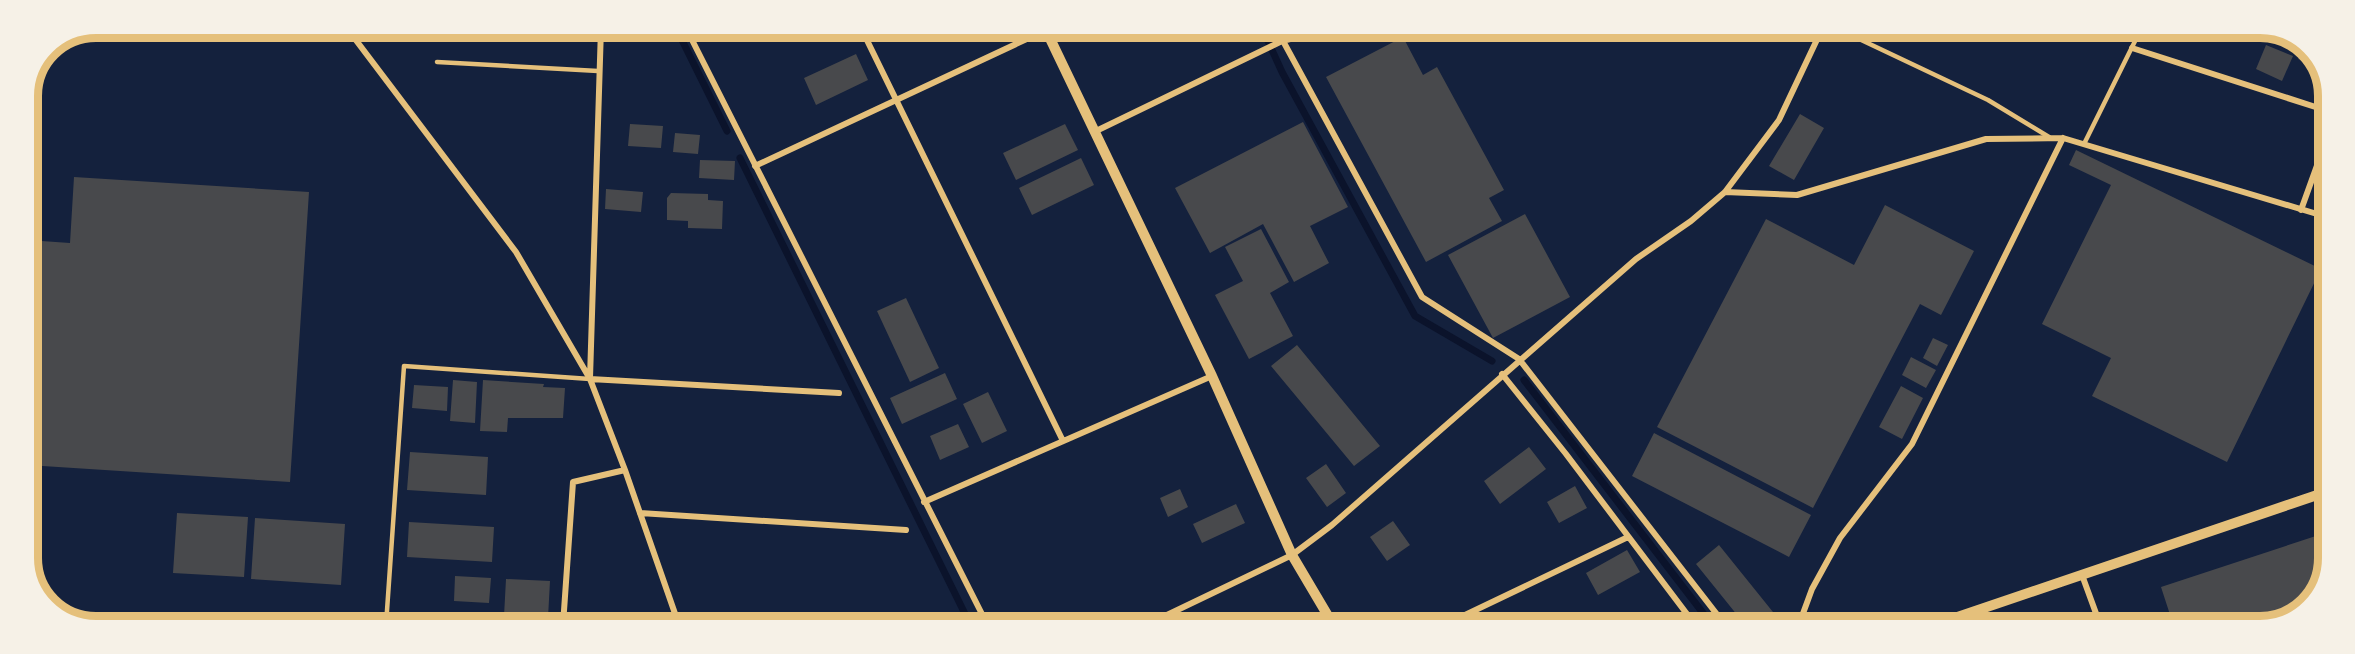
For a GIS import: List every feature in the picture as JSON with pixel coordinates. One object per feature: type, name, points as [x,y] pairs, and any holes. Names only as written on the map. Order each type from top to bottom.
[{"type":"street","points":[[354,38],[516,252],[590,379],[625,470],[676,616]]},
{"type":"street","points":[[590,379],[600,38]]},
{"type":"street","points":[[691,38],[983,616]]},
{"type":"street","points":[[866,38],[1063,441]]},
{"type":"street","points":[[755,166],[1026,38]]},
{"type":"street","points":[[1049,38],[1212,376],[1292,555],[1328,616]]},
{"type":"street","points":[[1281,38],[1422,297],[1519,359],[1718,616]]},
{"type":"street","points":[[1094,132],[1282,41],[1294,38]]},
{"type":"street","points":[[1165,616],[1292,555],[1332,525],[1636,259],[1691,221],[1725,192],[1779,120],[1818,38]]},
{"type":"street","points":[[2132,48],[2317,107]]},
{"type":"street","points":[[1725,192],[1797,195],[1986,139],[2063,138],[2317,214]]},
{"type":"street","points":[[1802,616],[1812,589],[1840,538],[1912,444],[2063,138]]},
{"type":"street","points":[[2301,210],[2317,165]]},
{"type":"street","points":[[1502,374],[1688,616]]},
{"type":"street","points":[[924,502],[1212,376]]},
{"type":"street","points":[[590,379],[838,393]]},
{"type":"street","points":[[563,616],[573,482],[625,470]]},
{"type":"street","points":[[1960,616],[2318,495]]},
{"type":"street","points":[[640,513],[906,530]]},
{"type":"street","points":[[1463,616],[1628,537]]},
{"type":"street","points":[[2082,575],[2097,616]]},
{"type":"lane","points":[[1857,38],[1988,100],[2050,138]]},
{"type":"lane","points":[[2084,144],[2137,38]]},
{"type":"lane","points":[[437,62],[598,70]]},
{"type":"lane","points":[[388,616],[404,366],[590,379]]},
{"type":"building","points":[[1404,38],[1423,75],[1437,67],[1504,190],[1489,198],[1502,221],[1426,262],[1326,77]]},
{"type":"building","points":[[2266,45],[2293,56],[2282,81],[2256,69]]},
{"type":"building","points":[[856,54],[868,80],[816,105],[804,78]]},
{"type":"building","points":[[2300,54],[2307,62],[2298,59]]},
{"type":"building","points":[[1800,114],[1824,128],[1794,180],[1769,166]]},
{"type":"building","points":[[1303,122],[1348,207],[1310,226],[1329,263],[1294,282],[1263,224],[1210,253],[1175,188]]},
{"type":"building","points":[[630,124],[663,126],[661,148],[628,146]]},
{"type":"building","points":[[1065,124],[1078,150],[1016,180],[1003,153]]},
{"type":"building","points":[[675,133],[700,135],[698,154],[673,152]]},
{"type":"building","points":[[2076,150],[2317,267],[2317,276],[2227,462],[2092,396],[2111,358],[2042,324],[2111,185],[2069,165]]},
{"type":"building","points":[[1081,158],[1094,185],[1032,215],[1019,188]]},
{"type":"building","points":[[700,160],[735,161],[734,180],[699,178]]},
{"type":"building","points":[[74,177],[309,192],[290,482],[38,466],[38,241],[70,243]]},
{"type":"building","points":[[606,189],[643,192],[641,212],[605,209]]},
{"type":"building","points":[[671,193],[708,194],[708,200],[723,201],[722,229],[688,228],[688,221],[667,220],[667,198]]},
{"type":"building","points":[[1885,205],[1974,251],[1941,315],[1920,304],[1813,508],[1657,427],[1766,219],[1854,265]]},
{"type":"building","points":[[1525,214],[1570,297],[1493,338],[1448,255]]},
{"type":"building","points":[[1261,229],[1289,282],[1270,293],[1293,336],[1249,359],[1215,295],[1243,281],[1225,247]]},
{"type":"building","points":[[906,298],[939,368],[910,382],[877,311]]},
{"type":"building","points":[[1933,338],[1948,345],[1937,366],[1923,358]]},
{"type":"building","points":[[1297,345],[1380,446],[1354,466],[1271,366]]},
{"type":"building","points":[[1911,357],[1936,370],[1926,388],[1902,375]]},
{"type":"building","points":[[945,373],[957,399],[902,424],[890,398]]},
{"type":"building","points":[[453,380],[477,382],[475,423],[450,421]]},
{"type":"building","points":[[483,380],[544,384],[543,387],[565,388],[563,418],[508,418],[507,432],[480,431]]},
{"type":"building","points":[[414,385],[448,387],[447,411],[412,408]]},
{"type":"building","points":[[1901,386],[1923,398],[1902,439],[1879,427]]},
{"type":"building","points":[[988,392],[1007,431],[982,443],[963,404]]},
{"type":"building","points":[[958,424],[969,447],[940,460],[930,436]]},
{"type":"building","points":[[1654,433],[1811,515],[1789,557],[1632,476]]},
{"type":"building","points":[[1529,447],[1546,469],[1500,504],[1484,481]]},
{"type":"building","points":[[410,452],[488,457],[486,495],[407,490]]},
{"type":"building","points":[[1326,464],[1346,493],[1327,507],[1306,478]]},
{"type":"building","points":[[1575,486],[1587,508],[1559,523],[1547,502]]},
{"type":"building","points":[[1180,489],[1188,507],[1168,517],[1160,498]]},
{"type":"building","points":[[1236,504],[1245,523],[1202,543],[1193,524]]},
{"type":"building","points":[[177,513],[248,517],[244,577],[173,573]]},
{"type":"building","points":[[255,518],[345,524],[341,585],[251,579]]},
{"type":"building","points":[[1393,521],[1410,545],[1387,561],[1370,537]]},
{"type":"building","points":[[409,522],[494,527],[492,562],[407,557]]},
{"type":"building","points":[[2318,535],[2318,559],[2312,584],[2295,605],[2285,611],[2260,616],[2170,616],[2161,587]]},
{"type":"building","points":[[1719,545],[1776,616],[1738,616],[1696,564]]},
{"type":"building","points":[[1627,550],[1640,572],[1598,595],[1586,573]]},
{"type":"building","points":[[455,576],[491,578],[489,603],[454,601]]},
{"type":"building","points":[[506,579],[550,581],[548,616],[504,616]]},
{"type":"waterway","points":[[681,38],[727,131]]},
{"type":"waterway","points":[[1267,38],[1282,72],[1415,316],[1492,361]]},
{"type":"waterway","points":[[740,158],[966,616]]},
{"type":"waterway","points":[[1524,380],[1705,616]]}]
